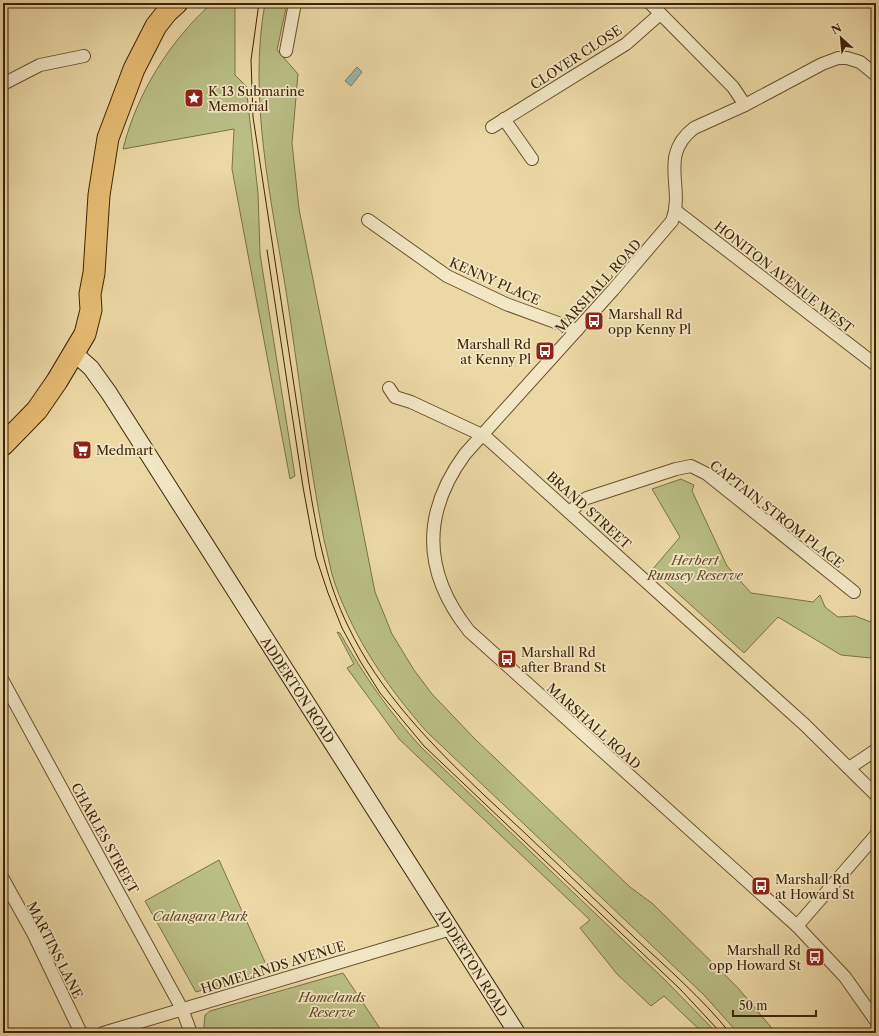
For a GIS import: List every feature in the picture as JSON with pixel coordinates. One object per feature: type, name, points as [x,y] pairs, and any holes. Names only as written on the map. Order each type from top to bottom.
[{"type":"highway","points":[[3,445],[37,410],[57,381],[73,352],[73,330],[79,308],[90,294],[94,273],[99,195],[108,138],[134,69],[168,6]]},
{"type":"main road","name":"ADDERTON ROAD","points":[[73,352],[91,368],[109,393],[517,1033]]},
{"type":"street","points":[[286,51],[295,3]]},
{"type":"street","points":[[650,3],[734,87],[745,105]]},
{"type":"street","name":"CLOVER CLOSE","points":[[492,127],[626,44],[660,14]]},
{"type":"street","points":[[3,84],[40,66],[84,56]]},
{"type":"street","points":[[676,211],[674,161],[678,144],[694,128],[745,105],[822,64],[838,58],[847,58],[860,62],[876,75]]},
{"type":"street","points":[[504,119],[532,159]]},
{"type":"street","name":"MARSHALL ROAD","points":[[676,211],[672,221],[658,240],[482,435],[452,472],[443,490],[435,523],[433,542],[437,571],[443,590],[458,617],[469,631],[489,651],[797,926],[845,977],[876,1021]]},
{"type":"street","name":"HONITON AVENUE WEST","points":[[676,211],[876,365]]},
{"type":"street","name":"KENNY PLACE","points":[[368,220],[447,276],[506,304],[577,330]]},
{"type":"street","name":"BRAND STREET","points":[[389,388],[395,397],[411,402],[482,435],[570,512],[805,724],[876,795]]},
{"type":"street","name":"CAPTAIN STROM PLACE","points":[[570,512],[582,501],[588,498],[676,469],[691,466],[707,474],[854,592]]},
{"type":"street","name":"CHARLES STREET","points":[[3,681],[182,1009],[191,1033]]},
{"type":"street","points":[[849,768],[876,750]]},
{"type":"street","points":[[797,926],[876,835]]},
{"type":"street","name":"MARTINS LANE","points":[[3,879],[33,933],[81,1033]]},
{"type":"street","name":"HOMELANDS AVENUE","points":[[103,1033],[451,929]]},
{"type":"green space","points":[[212,3],[235,3],[235,75],[246,86],[258,193],[260,254],[295,476],[290,479],[232,169],[234,129],[123,149],[129,128],[146,88],[182,34]]},
{"type":"green space","points":[[265,3],[287,3],[277,50],[298,74],[292,143],[299,209],[375,592],[392,634],[414,670],[432,694],[475,739],[630,887],[653,904],[738,988],[776,1033],[738,1033],[704,995],[427,732],[386,681],[352,625],[335,584],[324,540],[313,478],[286,291],[268,184],[260,111],[259,75],[260,39]]},
{"type":"green space","name":"Herbert Rumsey Reserve","points":[[681,479],[694,485],[692,491],[727,566],[751,593],[813,602],[820,595],[825,607],[838,617],[855,616],[876,624],[876,666],[871,658],[841,655],[778,617],[744,653],[652,570],[680,537],[652,489]]},
{"type":"green space","points":[[337,632],[340,633],[367,678],[387,706],[421,747],[665,980],[717,1033],[703,1033],[664,996],[651,1006],[617,974],[580,928],[590,920],[399,739],[347,668],[354,664]]},
{"type":"green space","name":"Calangara Park","points":[[219,860],[269,971],[196,992],[145,901]]},
{"type":"green space","name":"Homelands Reserve","points":[[343,973],[383,1033],[207,1033],[204,1027],[205,1015],[210,1011]]},
{"type":"shaded area","points":[[357,67],[362,72],[351,86],[345,81]]},
{"type":"tram line","points":[[259,3],[251,60],[253,117],[313,508],[324,560],[334,593],[348,626],[375,674],[426,737],[484,795],[684,984],[730,1033]]},
{"type":"tram line","points":[[267,250],[303,487],[316,557],[342,628],[360,661],[380,693],[424,746],[680,989],[721,1033]]},
{"type":"place","name":"K 13 Submarine Memorial","points":[[194,98]]},
{"type":"place","name":"Marshall Rd opp Kenny Pl","points":[[594,321]]},
{"type":"place","name":"Marshall Rd at Kenny Pl","points":[[545,351]]},
{"type":"place","name":"Medmart","points":[[82,450]]},
{"type":"place","name":"Marshall Rd after Brand St","points":[[507,659]]},
{"type":"place","name":"Marshall Rd at Howard St","points":[[761,886]]},
{"type":"place","name":"Marshall Rd opp Howard St","points":[[815,957]]}]
